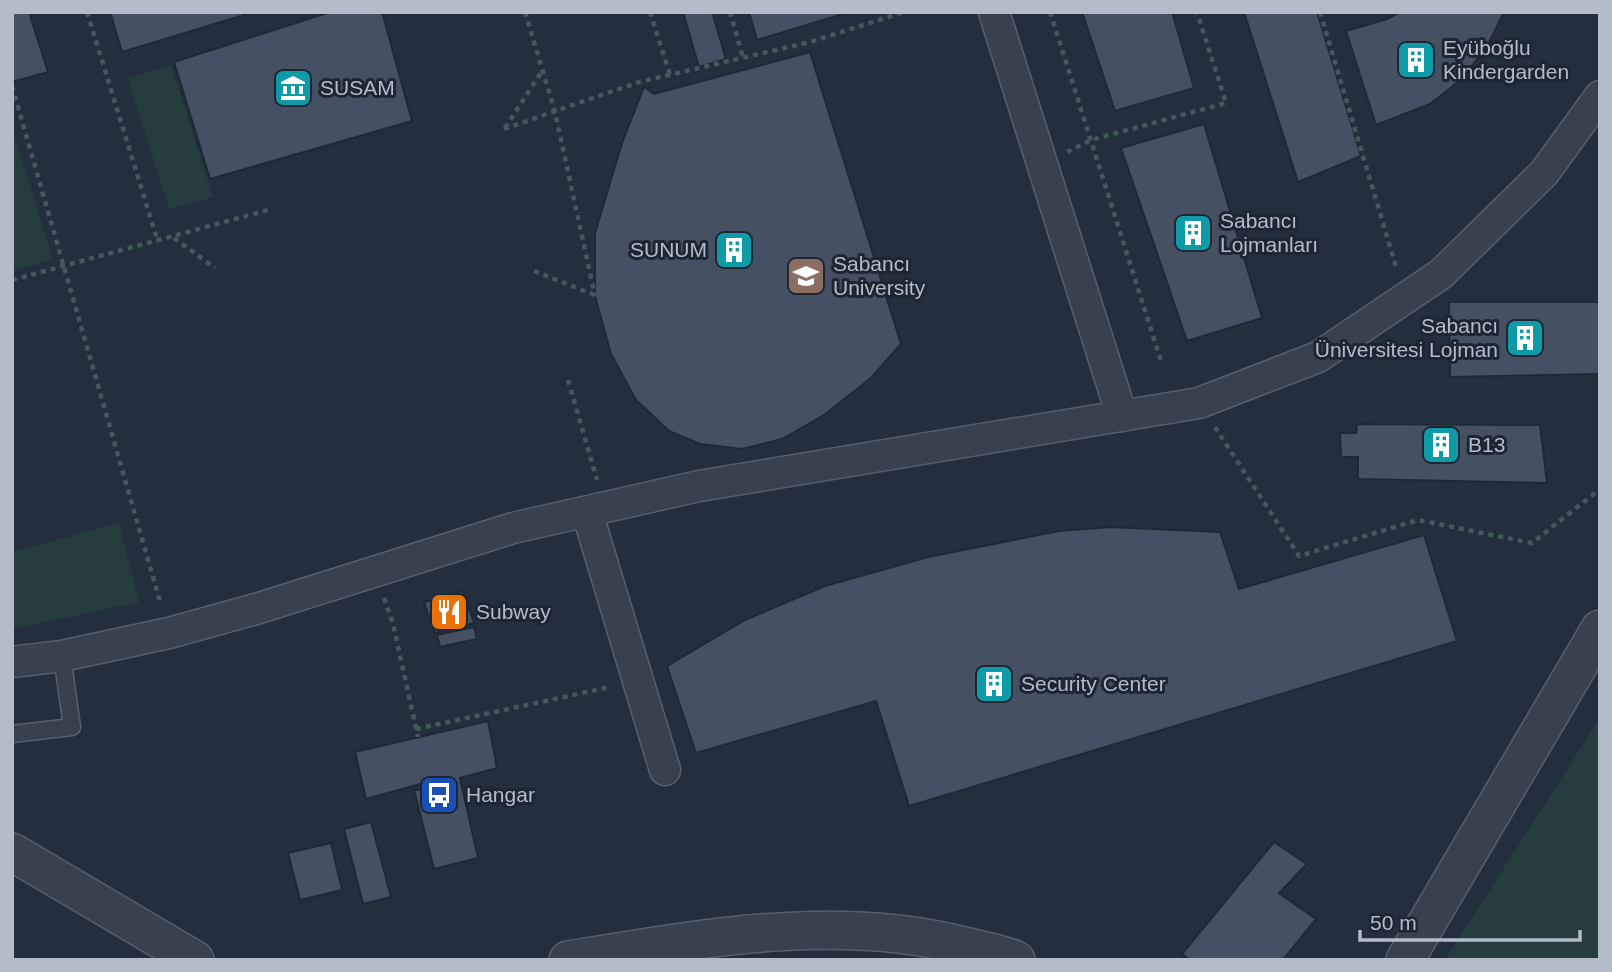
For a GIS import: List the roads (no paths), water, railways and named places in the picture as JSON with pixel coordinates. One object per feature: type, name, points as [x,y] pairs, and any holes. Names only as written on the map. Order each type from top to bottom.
[{"type":"street","points":[[995,12],[1122,416]]},
{"type":"street","points":[[12,662],[62,656],[169,633],[256,609],[513,528],[699,486],[1199,403],[1318,357],[1441,274],[1544,173],[1600,96]]},
{"type":"street","points":[[596,510],[638,681],[665,771]]},
{"type":"street","points":[[1405,960],[1600,629]]},
{"type":"street","points":[[12,852],[195,960]]},
{"type":"street","points":[[568,960],[705,938],[844,929],[925,936],[1016,960]]},
{"type":"lane","points":[[12,734],[72,727],[62,656]]},
{"type":"place","name":"Eyüboğlu Kindergarden","points":[[1416,60]]},
{"type":"place","name":"SUSAM","points":[[293,88]]},
{"type":"place","name":"Sabancı Lojmanları","points":[[1193,233]]},
{"type":"place","name":"SUNUM","points":[[734,250]]},
{"type":"place","name":"Sabancı University","points":[[806,276]]},
{"type":"place","name":"Sabancı Üniversitesi Lojman","points":[[1525,338]]},
{"type":"place","name":"B13","points":[[1441,445]]},
{"type":"place","name":"Subway","points":[[449,612]]},
{"type":"place","name":"Security Center","points":[[994,684]]},
{"type":"place","name":"Hangar","points":[[439,795]]}]
